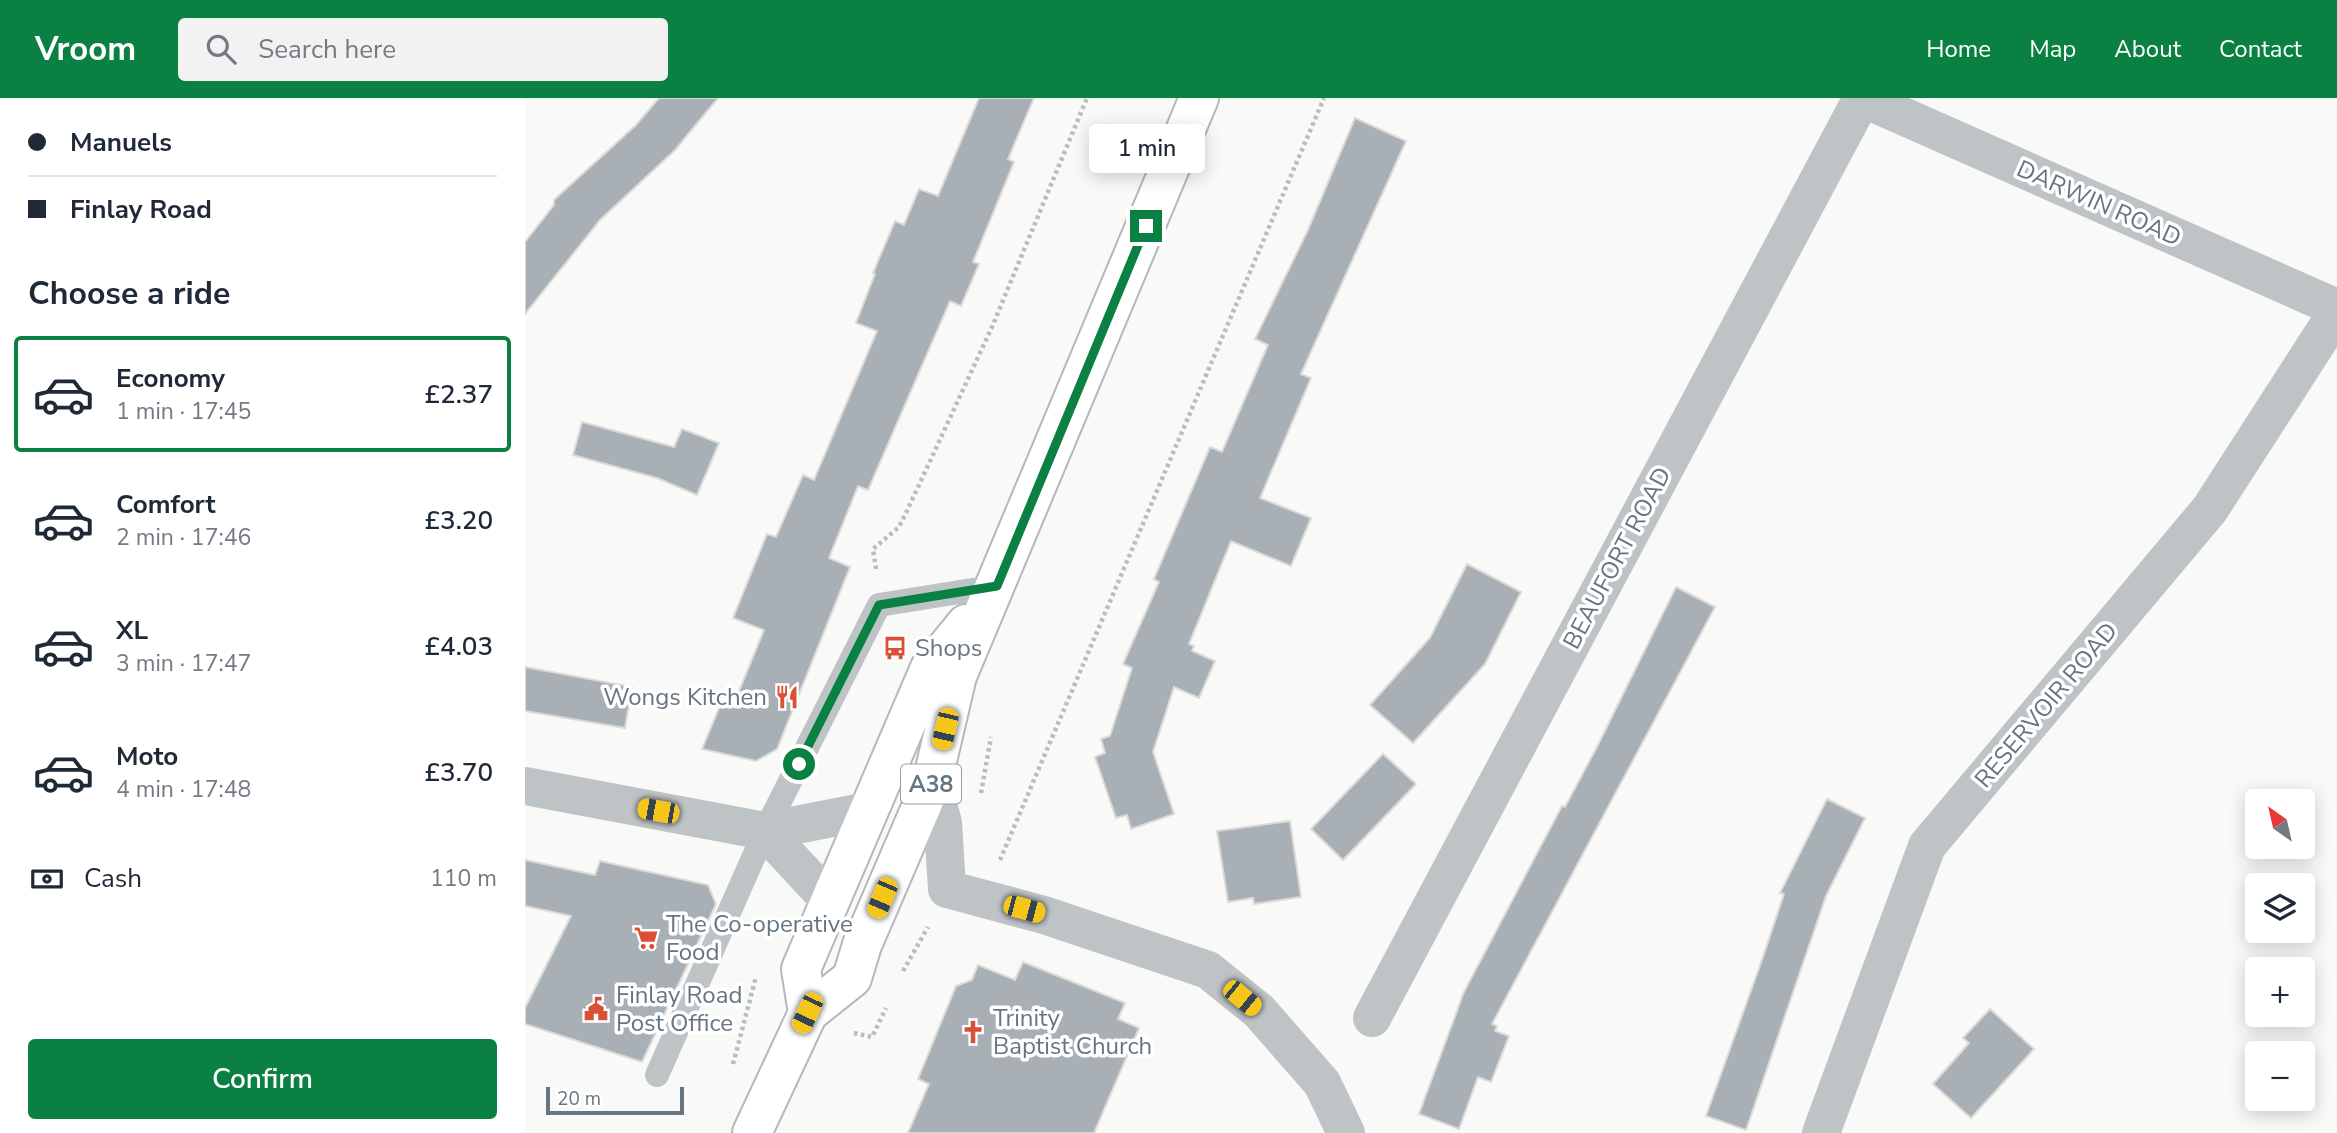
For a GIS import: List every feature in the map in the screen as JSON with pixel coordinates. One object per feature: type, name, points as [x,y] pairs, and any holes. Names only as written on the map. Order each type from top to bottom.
[{"type":"highway","name":"A38","points":[[753,1133],[807,1013],[852,978],[862,945],[932,782],[957,676],[997,586],[1199,98]]},
{"type":"highway","name":"A38","points":[[807,1013],[800,969],[930,668],[997,586]]},
{"type":"street","name":"DARWIN ROAD","points":[[1862,98],[2337,310]]},
{"type":"street","name":"BEAUFORT ROAD","points":[[1372,1018],[1862,98]]},
{"type":"street","name":"RESERVOIR ROAD","points":[[1821,1133],[1927,846],[2210,509],[2337,310]]},
{"type":"street","points":[[932,782],[943,823],[947,889],[1044,915],[1208,970],[1259,1012],[1322,1083],[1346,1133]]},
{"type":"street","points":[[525,786],[765,831],[868,811]]},
{"type":"street","points":[[765,831],[830,901]]},
{"type":"lane","points":[[657,1075],[765,831],[879,605],[997,586]]},
{"type":"path","points":[[879,605],[873,549],[899,527],[906,513],[992,327],[1087,98]]},
{"type":"path","points":[[984,898],[1324,98]]},
{"type":"path","points":[[729,1074],[757,975]]},
{"type":"building","points":[[659,98],[718,98],[675,150],[600,220],[525,314],[525,242],[554,205],[554,200],[636,125]]},
{"type":"building","points":[[979,98],[1034,98],[1008,159],[1014,162],[973,262],[979,264],[961,306],[950,301],[868,490],[858,486],[829,558],[850,567],[777,749],[756,761],[702,749],[722,701],[733,706],[764,630],[733,618],[767,534],[776,537],[803,475],[814,480],[877,331],[856,323],[895,221],[904,225],[919,189],[938,196]]},
{"type":"building","points":[[1355,118],[1406,141],[1301,374],[1311,378],[1260,498],[1311,518],[1291,566],[1231,541],[1189,644],[1194,646],[1192,651],[1215,661],[1199,698],[1174,687],[1153,752],[1174,814],[1131,829],[1127,815],[1116,818],[1095,757],[1105,753],[1101,739],[1110,736],[1132,668],[1123,664],[1159,582],[1154,579],[1210,447],[1222,452],[1268,345],[1255,339],[1308,230]]},
{"type":"building","points":[[582,422],[674,447],[682,429],[719,443],[697,495],[657,478],[573,455]]},
{"type":"building","points":[[1467,564],[1521,592],[1485,664],[1413,743],[1370,705],[1430,638]]},
{"type":"building","points":[[1676,587],[1715,607],[1492,1024],[1497,1026],[1495,1031],[1509,1036],[1491,1082],[1478,1077],[1459,1129],[1419,1114],[1464,992],[1562,806],[1565,807],[1597,747]]},
{"type":"building","points":[[525,667],[632,687],[625,728],[525,711]]},
{"type":"building","points":[[1383,754],[1416,784],[1343,860],[1311,829]]},
{"type":"building","points":[[1827,799],[1865,818],[1826,896],[1746,1130],[1706,1116],[1784,894],[1780,893]]},
{"type":"building","points":[[1290,821],[1301,897],[1254,904],[1253,898],[1228,902],[1217,831]]},
{"type":"building","points":[[525,860],[595,875],[600,861],[708,885],[716,904],[642,1062],[525,1024],[525,1008],[571,916],[525,906]]},
{"type":"building","points":[[1023,962],[1125,1003],[1118,1019],[1139,1028],[1094,1133],[908,1133],[929,1084],[918,1079],[956,986],[972,980],[978,965],[1015,980]]},
{"type":"building","points":[[1990,1009],[2034,1049],[1971,1118],[1933,1084],[1969,1043],[1963,1038]]},
{"type":"place","name":"Shops","points":[[895,648]]},
{"type":"place","name":"Wongs Kitchen","points":[[787,697]]},
{"type":"place","name":"The Co-operative Food","points":[[646,938]]},
{"type":"place","name":"Finlay Road Post Office","points":[[596,1009]]},
{"type":"place","name":"Trinity Baptist Church","points":[[973,1032]]},
{"type":"route","points":[[799,764],[879,605],[997,586],[1146,226]]}]
